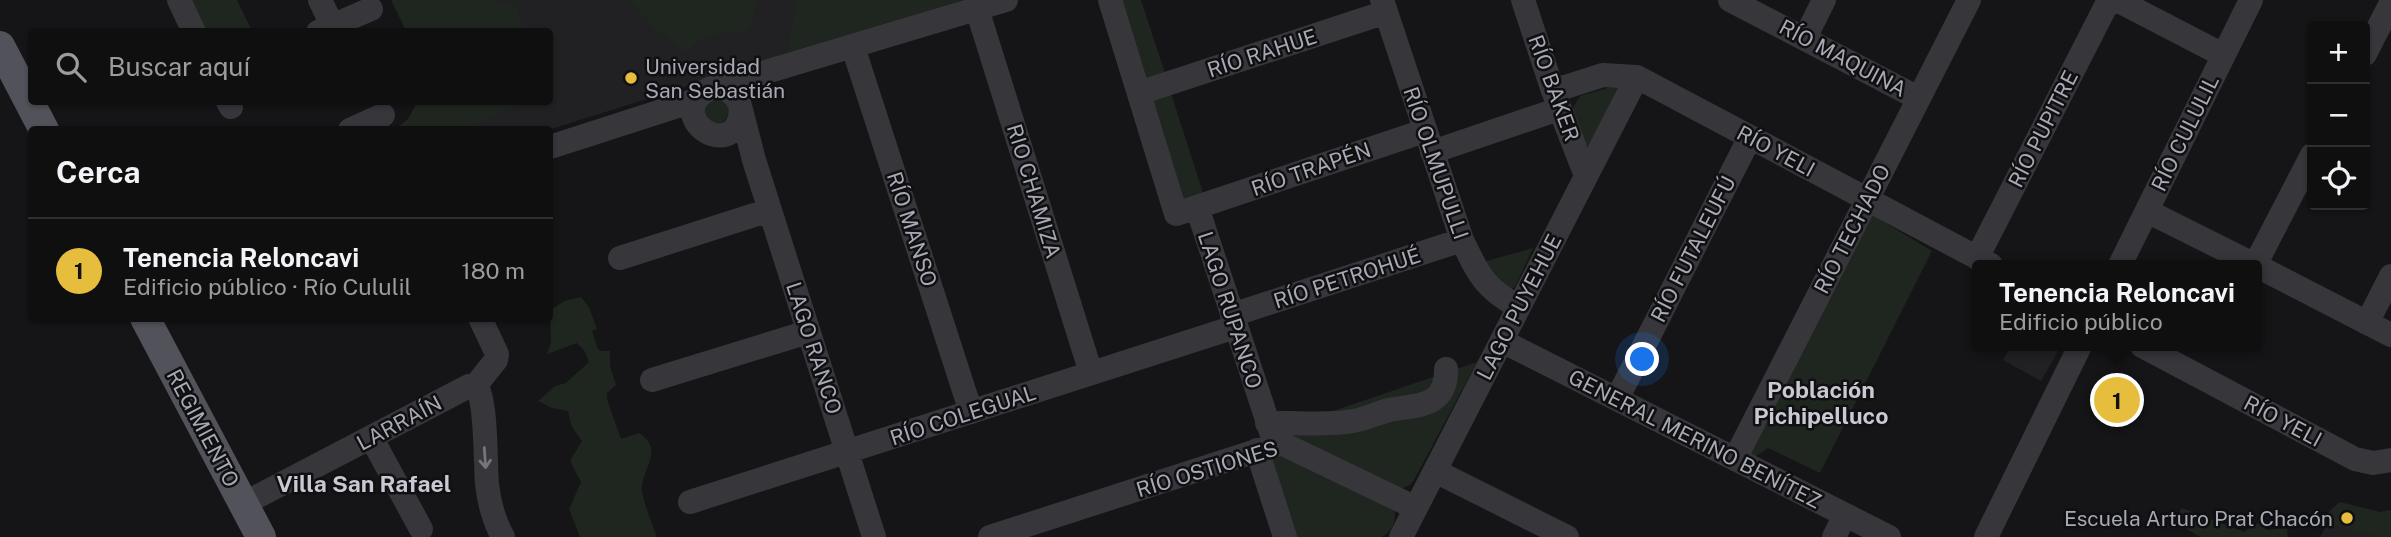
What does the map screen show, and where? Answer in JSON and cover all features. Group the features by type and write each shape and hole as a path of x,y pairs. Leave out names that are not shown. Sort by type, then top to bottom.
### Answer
{"main road":[{"path":"0,46 28,97"},
{"path":"32,105 42,126"},
{"name":"REGIMIENTO","path":"147,322 261,537"}],"street":[{"path":"179,0 189,28"},
{"path":"320,0 325,28 370,9"},
{"path":"553,146 696,100 702,93 1006,0"},
{"name":"LAGO RUPANCO","path":"1110,0 1177,214 1197,207 1274,433"},
{"name":"RÍO BAKER","path":"1523,0 1556,100 1586,176"},
{"name":"RÍO MAQUINA","path":"1730,0 1919,98"},
{"path":"1805,38 1824,0"},
{"name":"RÍO TECHADO","path":"1735,459 1969,0"},
{"name":"RÍO PUPITRE","path":"1984,260 2109,0"},
{"path":"2117,0 2224,55"},
{"name":"RÍO CULULIL","path":"2122,260 2250,0"},
{"path":"2370,45 2391,5 2385,0"},
{"name":"RÍO RAHUE","path":"1139,93 1384,6"},
{"name":"RÍO OLMUPULLI","path":"1384,6 1462,240 1476,270 1487,284 1499,296 1519,307"},
{"name":"RIO CHAMIZA","path":"977,9 1091,373"},
{"name":"RÍO MANSO","path":"853,47 971,411"},
{"name":"RÍO YELI","path":"1556,100 1603,75 1637,77 1982,260"},
{"name":"LAGO PUYEHUE","path":"1400,536 1637,77"},
{"path":"718,88 727,89 734,94 741,111 736,127 720,136"},
{"path":"696,100 694,117 697,125 712,135 739,145 754,160"},
{"name":"RÍO TRAPÉN","path":"1197,207 1428,141 1556,100"},
{"name":"LAGO RANCO","path":"741,111 769,210 874,537"},
{"path":"359,126 383,115"},
{"name":"RÍO FUTALEUFÚ","path":"1617,399 1750,137"},
{"path":"2258,260 2307,165"},
{"path":"620,258 769,210"},
{"path":"2147,211 2243,260"},
{"name":"RÍO PETROHUÉ","path":"1234,321 1462,240"},
{"path":"2262,270 2391,335"},
{"path":"2367,323 2391,276"},
{"name":"RÍO COLEGUAL","path":"690,502 1091,373 1234,321"},
{"path":"482,322 497,354 496,360 477,387 487,487 494,518 503,537"},
{"path":"652,380 808,332"},
{"name":"GENERAL MERINO BENÍTEZ","path":"1502,341 1889,537"},
{"path":"1986,537 2078,351"},
{"name":"RÍO YELI","path":"2152,351 2355,459 2373,463 2391,460"},
{"name":"RÍO OSTIONES","path":"990,537 1257,450 1274,433 1353,422 1387,411 1412,408 1435,398 1442,390 1446,369"},
{"name":"LARRAÍN","path":"243,504 469,386 477,387"},
{"name":"RÍO OSTIONES","path":"1274,433 1416,508"},
{"path":"371,437 421,529"},
{"path":"1257,450 1285,537"},
{"path":"1435,471 1567,537"},
{"path":"1834,537 1845,515"}],"shaded area":[{"path":"186,0 237,0 251,28 200,28"},
{"path":"391,0 490,0 517,7 522,28 405,28"},
{"name":"Universidad San Sebastián","path":"398,0 963,0 553,128 553,126 457,126 446,105 553,105 553,28 411,28"},
{"path":"630,0 757,0 749,30 745,29 744,33 713,35 699,41 687,52 652,26"},
{"path":"797,0 963,0 787,54"},
{"path":"1116,0 1141,0 1167,79 1148,85"},
{"path":"1169,87 1204,196 1185,204 1148,97"},
{"path":"1611,87 1620,89 1591,148 1581,140 1571,111 1580,96"},
{"path":"715,95 733,106 720,128 701,112"},
{"path":"415,105 528,105 512,107 474,126 399,126 408,119"},
{"path":"1871,214 1932,251 1820,473 1768,448 1753,458 1747,455"},
{"path":"1533,248 1516,285 1510,291 1483,262"},
{"path":"581,297 589,307 597,329 592,331 598,349 610,351 610,366 616,385 607,393 607,399 621,439 639,433 647,439 650,446 650,459 642,489 657,537 580,537 569,509 581,482 570,461 582,441 572,427 568,411 552,408 538,401 555,386 566,383 589,362 584,350 577,343 547,354 551,342 553,308 565,301"},
{"path":"2008,351 2058,351 2041,381 2003,360"},
{"path":"1477,362 1414,480 1410,485 1398,490 1285,433 1283,428"},
{"path":"1276,452 1394,509 1395,517 1389,531 1382,537 1289,537 1270,456"},
{"path":"2340,502 2380,512 2391,510 2391,537 2324,523 2324,516"},
{"name":"Escuela Arturo Prat Chacón","path":"2337,506 2391,537 2320,537"},
{"path":"2182,508 2244,532 2258,523 2267,530 2287,528 2288,537 2200,537 2173,521"}],"place":[{"name":"Universidad San Sebastián","path":"631,78"},
{"name":"Tenencia Reloncavi","path":"2117,400"},
{"name":"Escuela Arturo Prat Chacón","path":"2347,518"}],"district":[{"name":"Población Pichipelluco","path":"1821,402"},
{"name":"Villa San Rafael","path":"364,483"}]}
